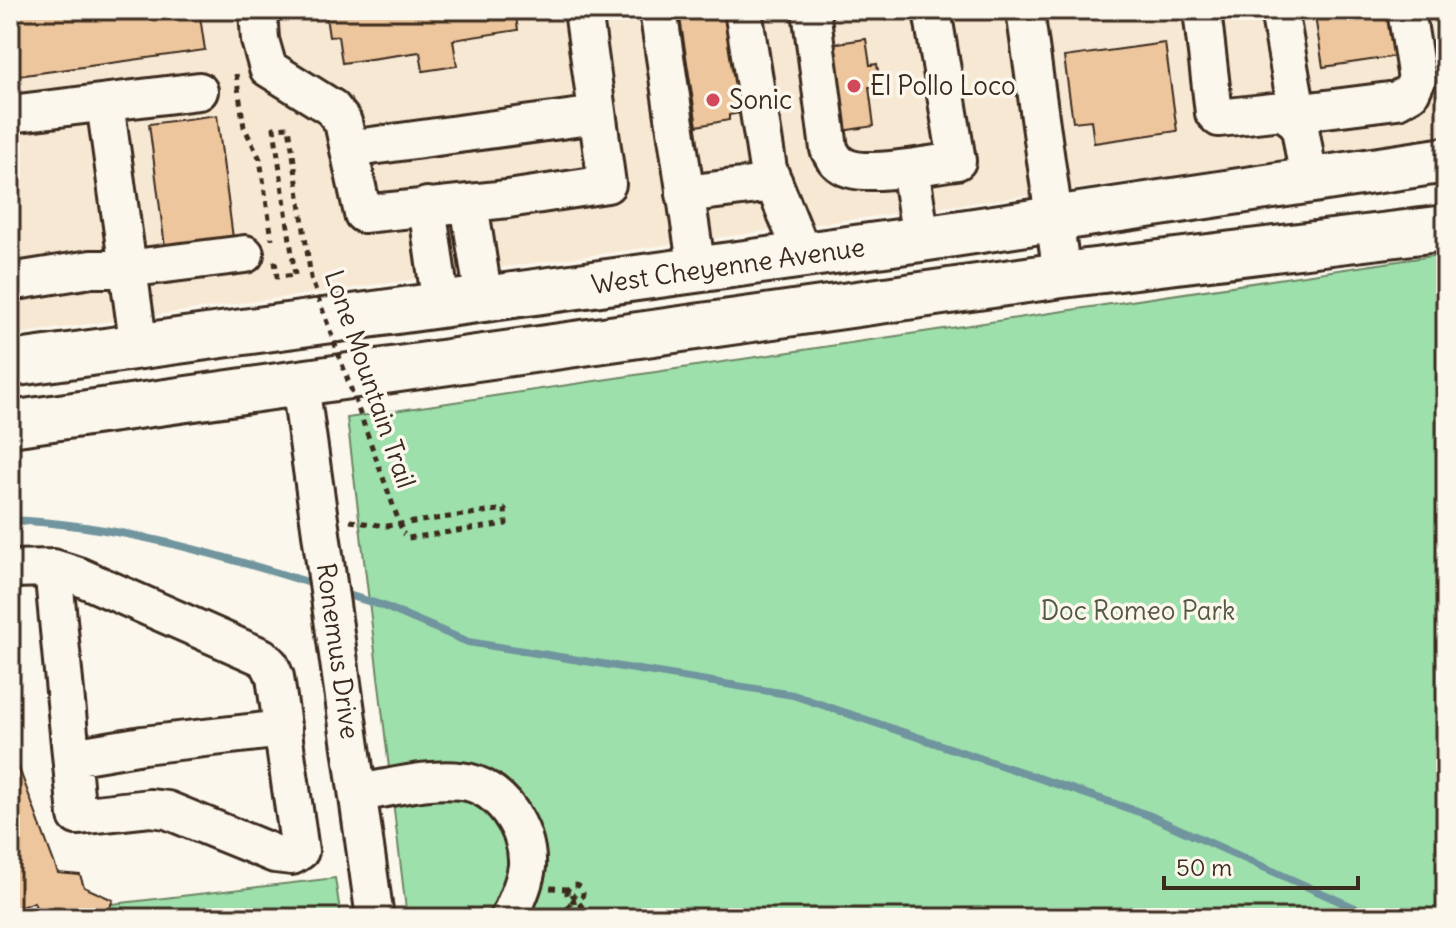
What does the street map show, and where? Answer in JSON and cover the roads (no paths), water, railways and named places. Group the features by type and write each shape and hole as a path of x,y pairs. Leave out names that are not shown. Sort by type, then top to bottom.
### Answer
{"main road":[{"name":"West Cheyenne Avenue","path":"10,364 921,239 1446,160"},
{"path":"10,424 1062,275 1446,228"},
{"path":"300,384 300,370 312,354 383,343 441,306"},
{"path":"10,405 26,394 122,379 135,365 139,348"}],"street":[{"path":"258,10 260,40 268,68 332,108 343,122 363,214 607,184 583,10"},
{"path":"658,10 697,270"},
{"path":"743,10 768,169 803,255"},
{"path":"811,10 829,149 836,162 852,170 910,168 957,161 932,10"},
{"path":"1026,10 1062,275"},
{"path":"1202,10 1214,113 1219,118 1282,111 1299,123"},
{"path":"1279,10 1309,179"},
{"path":"1299,123 1310,111 1397,100 1411,92 1417,79 1406,10"},
{"path":"10,114 199,91"},
{"path":"105,103 139,348"},
{"path":"349,149 597,115"},
{"path":"910,168 921,239"},
{"path":"685,194 774,183"},
{"path":"469,203 484,300"},
{"path":"427,206 441,306"},
{"path":"10,282 91,269 126,269 245,254"},
{"name":"Ronemus Drive","path":"300,384 337,542 333,610 375,918"},
{"path":"10,569 53,568 78,576 262,657 275,677 300,851 292,856 275,854 167,810 150,808 77,816 53,568"},
{"path":"72,757 143,745 283,729"},
{"path":"358,793 448,780 466,781 485,789 503,803 517,821 525,842 527,865 509,918"}],"waterway":[{"path":"10,520 89,527 166,542 317,585"},
{"path":"338,592 381,605 468,642 793,695 1148,815 1377,918"}],"place":[{"name":"El Pollo Loco","path":"854,86"},
{"name":"Sonic","path":"713,100"}],"park label":[{"name":"Doc Romeo Park","path":"1138,611"}]}
